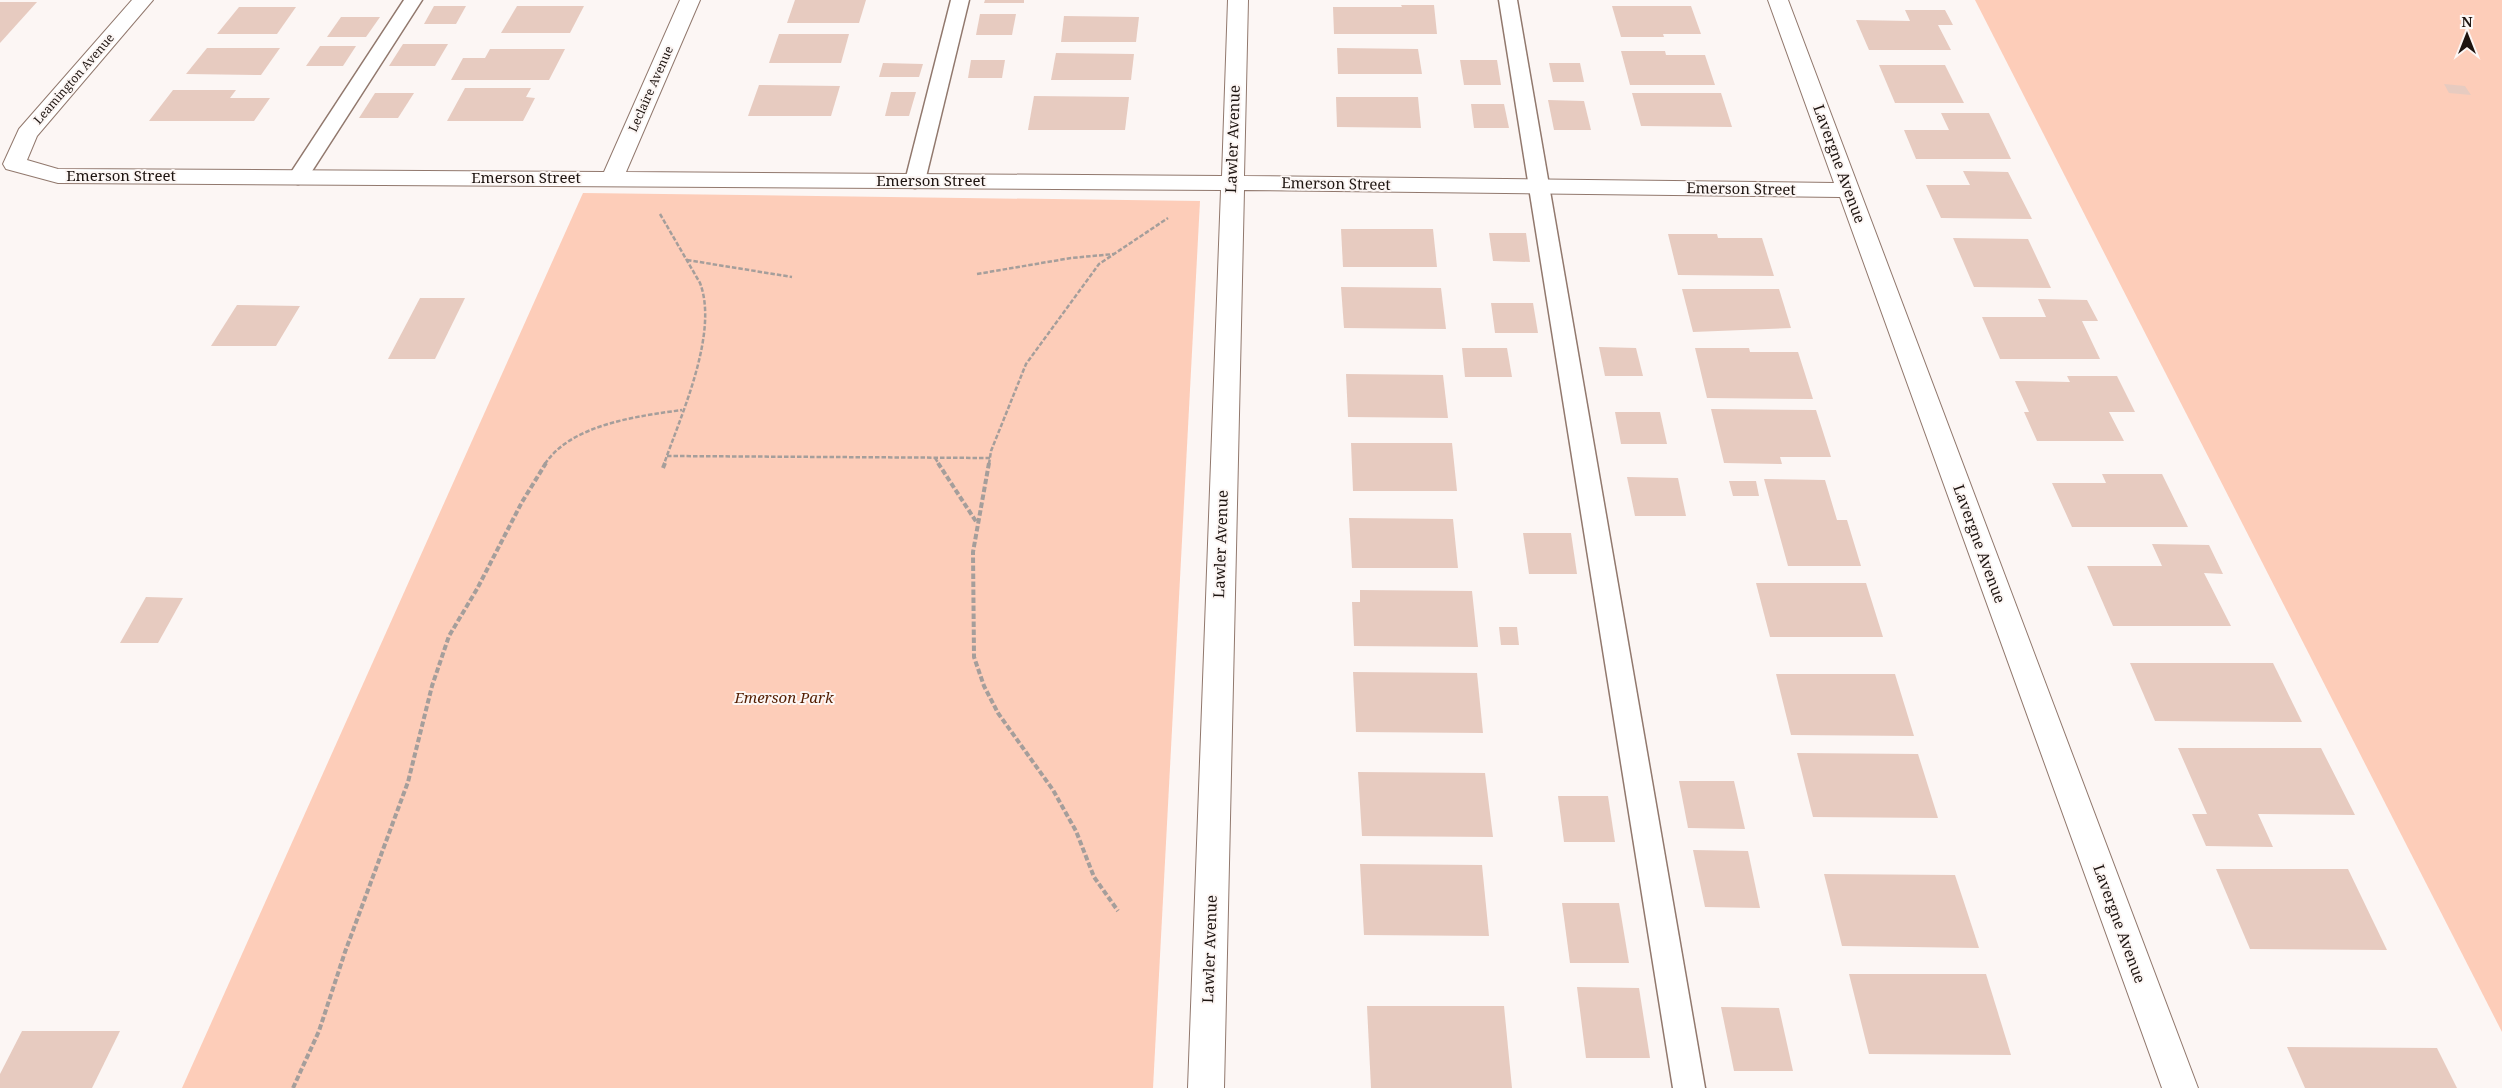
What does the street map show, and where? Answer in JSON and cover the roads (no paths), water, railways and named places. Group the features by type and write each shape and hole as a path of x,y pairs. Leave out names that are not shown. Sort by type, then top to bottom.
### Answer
{"street":[{"name":"Leamington Avenue","path":"14,164 27,134 142,0"},
{"name":"Leclaire Avenue","path":"612,178 690,0"},
{"name":"Lawler Avenue","path":"1206,1088 1231,182 1238,0"},
{"name":"Lavergne Avenue","path":"1778,0 2180,1088"},
{"name":"Emerson Street","path":"14,164 58,176 1231,182 1848,190"}],"lane":[{"path":"298,177 412,0"},
{"path":"916,181 960,0"},
{"path":"1508,0 1689,1088"}],"park label":[{"name":"Emerson Park","path":"784,698"}]}
